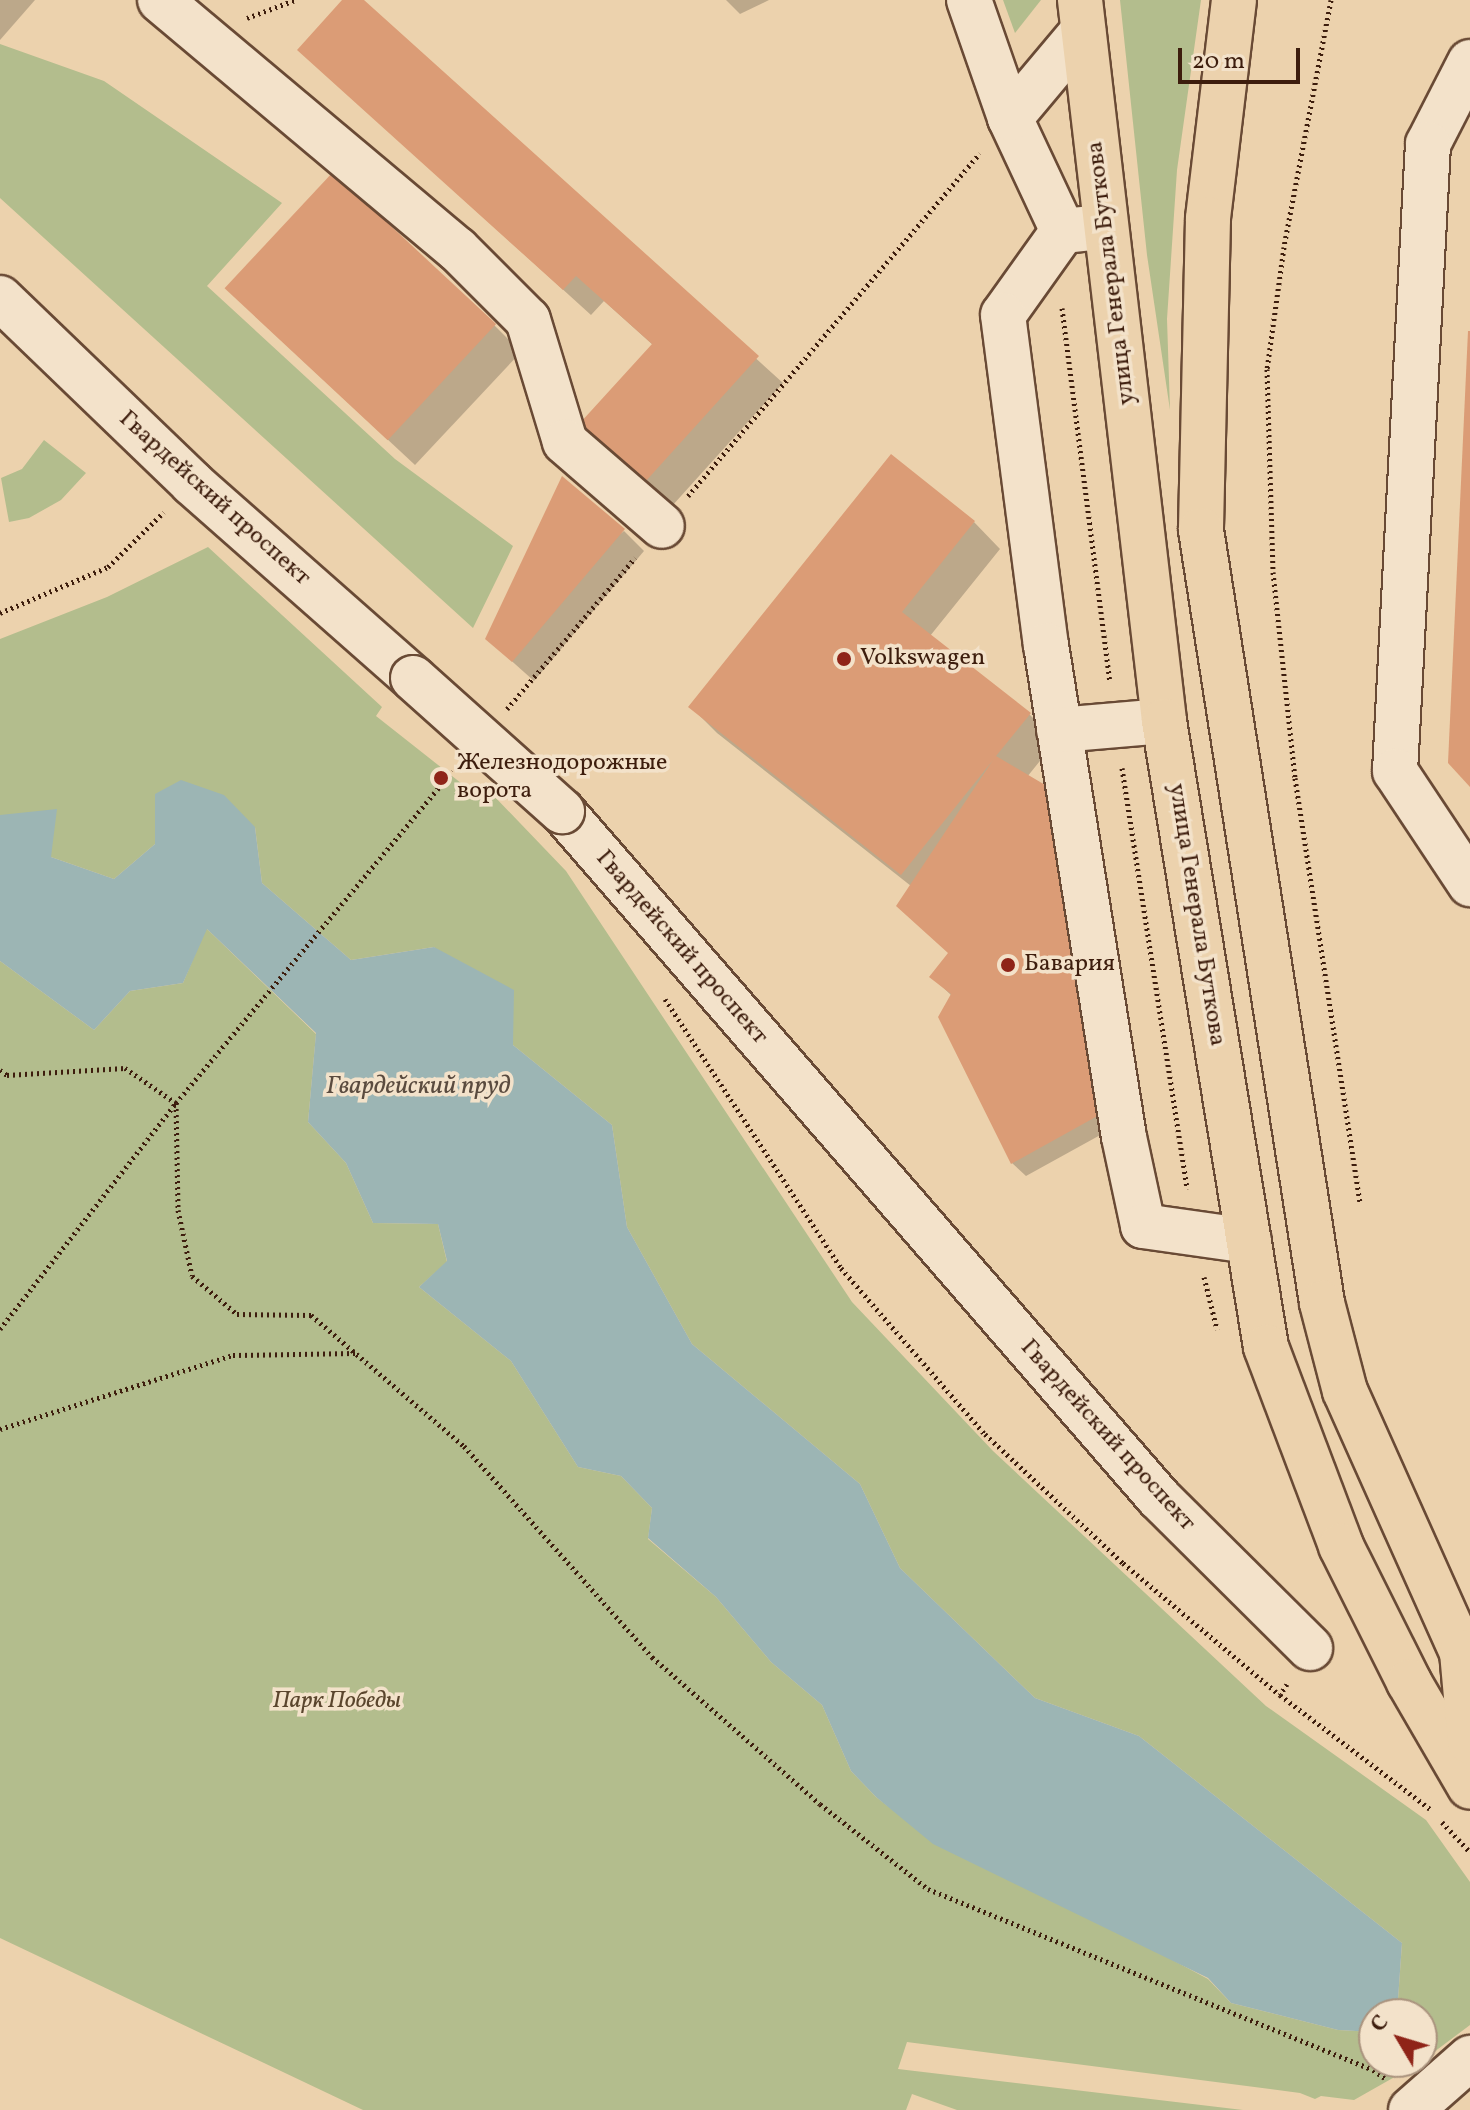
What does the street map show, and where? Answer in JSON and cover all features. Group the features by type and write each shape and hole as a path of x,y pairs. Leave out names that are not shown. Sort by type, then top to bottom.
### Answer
{"main road":[{"path":"1234,0 1208,219 1201,530 1322,1303 1345,1391 1462,1652 1470,1742"},
{"name":"улица Генерала Буткова","path":"1082,16 1164,721 1266,1347 1341,1546 1409,1682 1470,1787"}],"street":[{"path":"160,0 457,249 528,320 565,442 662,526"},
{"path":"969,0 1010,118 1063,231"},
{"path":"1010,118 1082,16"},
{"path":"1470,62 1428,144 1395,771 1470,884"},
{"path":"1106,227 1063,231 1003,315 1059,730 1124,1137 1143,1226 1249,1241"},
{"name":"Гвардейский проспект","path":"0,298 192,483 562,811 1159,1498 1310,1648"},
{"path":"1059,730 1164,721"},
{"path":"1417,2107 1470,2058"}],"path":[{"path":"1331,0 1284,247 1267,369 1273,572 1293,762 1360,1203"},
{"path":"0,613 108,567 192,483"},
{"path":"0,1329 176,1103 331,922"},
{"path":"663,997 841,1268 985,1434 1123,1563 1280,1695"},
{"path":"0,1070 7,1075 125,1068 176,1103"},
{"path":"176,1103 178,1210 192,1276 237,1314 311,1315 464,1446 652,1657 820,1804 928,1889 1373,2070 1417,2107"},
{"path":"0,1429 233,1355 356,1353"}],"green space":[{"path":"1003,0 1041,0 1015,33"},
{"path":"1120,0 1201,0 1177,170 1167,319 1170,410 1147,255"},
{"path":"0,44 104,81 282,203 207,286 395,459 513,546 473,628 0,198"},
{"path":"44,440 86,473 61,500 29,518 9,522 1,478 22,469"},
{"path":"208,547 382,707 376,716 485,802 493,795 566,871 852,1302 993,1451 1266,1706 1426,1820 1470,1882 1470,2025 1438,2049 1438,1998 1398,1998 1402,1943 1139,1736 1035,1698 900,1568 860,1484 692,1344 627,1227 612,1125 513,1045 434,947 351,960 262,883 255,827 155,844 114,879 51,857 0,815 0,639 107,597"},
{"name":"Парк Победы","path":"206,928 316,1034 308,1122 346,1163 373,1223 438,1224 447,1262 419,1287 511,1361 578,1467 621,1476 652,1508 648,1539 716,1597 771,1662 822,1705 851,1771 876,1797 894,1811 1208,1979 1231,2003 1338,2030 1358,2031 1358,2078 1393,2078 1354,2100 1321,2096 1315,2099 1300,2093 907,2042 898,2069 1243,2110 957,2110 912,2094 906,2110 363,2110 0,1938 0,961 94,1030 130,991 183,983"}],"water":[{"name":"Гвардейский пруд","path":"181,780 224,795 255,827 262,883 351,960 434,947 514,990 513,1045 612,1125 627,1227 692,1344 860,1484 900,1568 1035,1698 1139,1736 1402,1943 1398,1998 1358,1998 1358,2031 1338,2030 1231,2003 1208,1978 933,1844 876,1797 851,1771 822,1705 771,1662 716,1597 648,1538 652,1508 621,1476 578,1467 511,1361 419,1287 447,1261 438,1224 373,1223 346,1163 308,1122 316,1033 207,929 183,983 130,991 94,1030 0,961 0,815 57,809 51,857 114,879 155,844 155,794"}],"building":[{"path":"342,0 364,0 759,356 645,482 580,423 652,344 576,276 563,290 297,50"},
{"path":"333,172 496,324 388,440 225,288"},
{"path":"1470,331 1470,787 1448,763"},
{"path":"891,454 975,521 902,612 1031,713 996,756 1057,792 1101,1114 1011,1164 938,1017 951,994 929,977 948,953 896,906 993,760 901,875 688,707"},
{"path":"562,476 625,529 512,662 485,639"}],"place":[{"name":"Volkswagen","path":"844,659"},
{"name":"Железнодорожные ворота","path":"441,778"},
{"name":"Бавария","path":"1008,965"}]}
